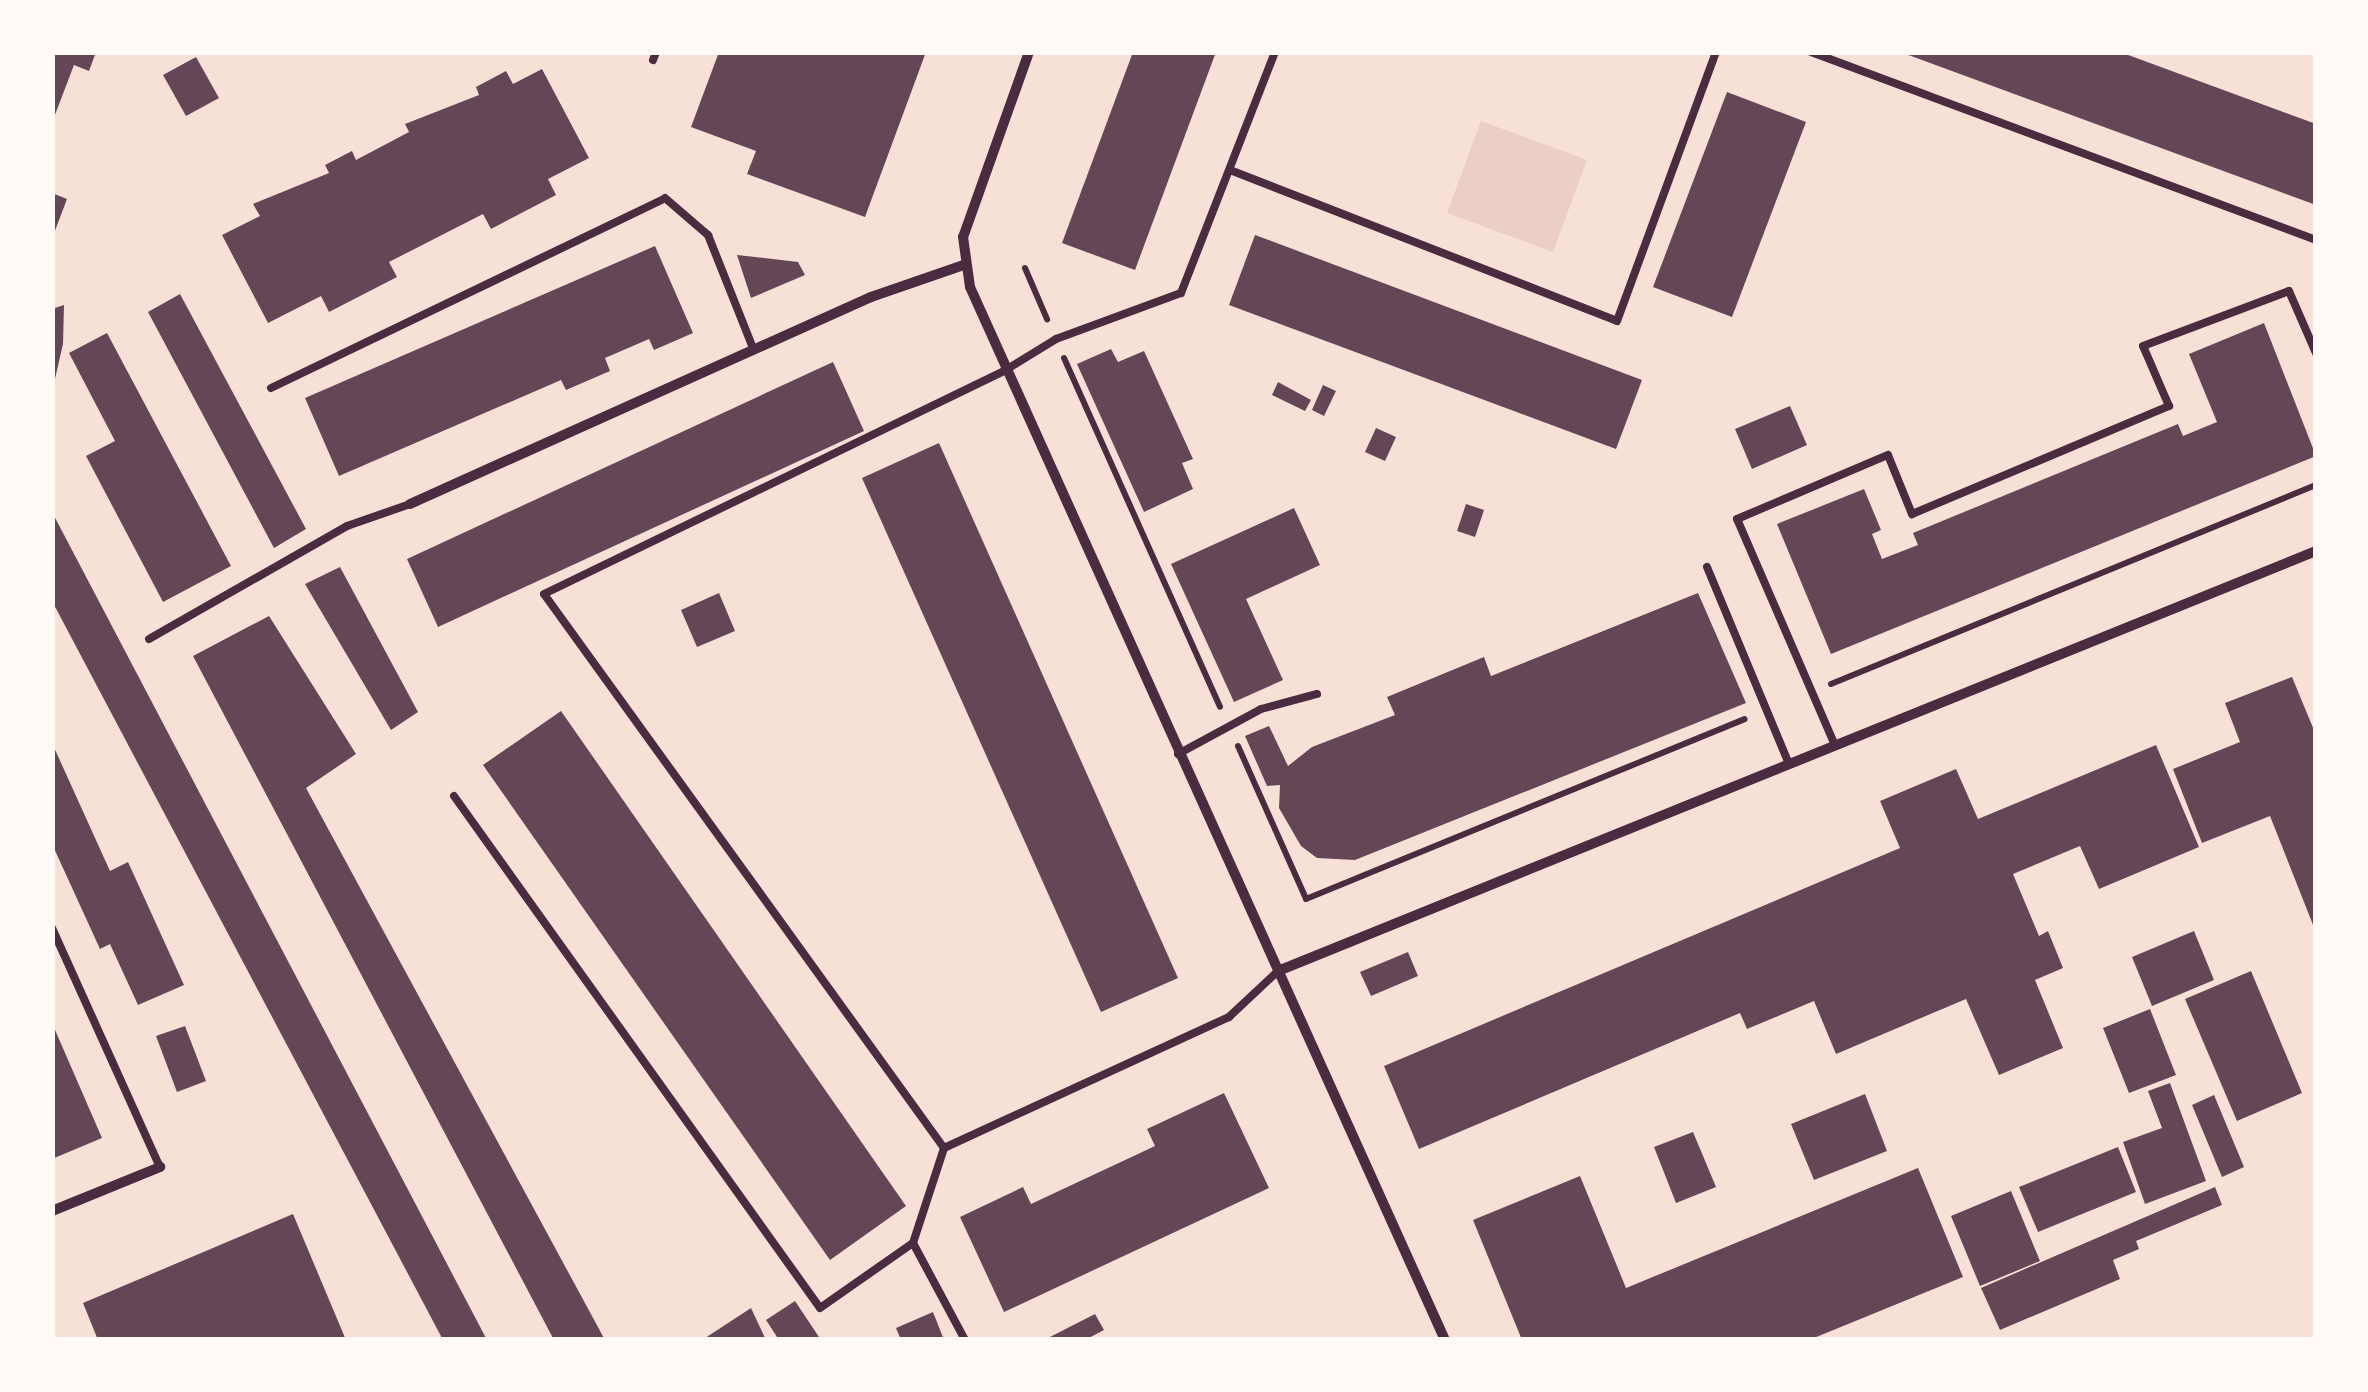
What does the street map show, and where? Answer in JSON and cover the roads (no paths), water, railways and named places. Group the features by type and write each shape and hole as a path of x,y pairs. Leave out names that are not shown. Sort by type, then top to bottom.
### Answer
{"street":[{"path":"1029,52 964,236 964,265 1004,371 1446,1340"},
{"path":"410,504 753,348 936,270 964,265"},
{"path":"1278,971 2316,551"},
{"path":"52,1211 160,1166"}],"lane":[{"path":"944,1148 544,594 1004,371 1056,339 1181,292 1275,52"},
{"path":"1230,170 1618,321 1716,52"},
{"path":"1811,52 2316,240"},
{"path":"271,388 665,198 708,235 753,348"},
{"path":"1834,743 1737,519 1888,455 1912,514 2169,406 2143,346 2290,291 2316,354"},
{"path":"150,639 346,526 410,504"},
{"path":"1707,567 1788,762"},
{"path":"1178,754 1261,709 1317,694"},
{"path":"454,796 820,1308 912,1243 944,1148 1229,1017 1278,971"},
{"path":"52,928 160,1166"},
{"path":"912,1243 965,1340"}]}
